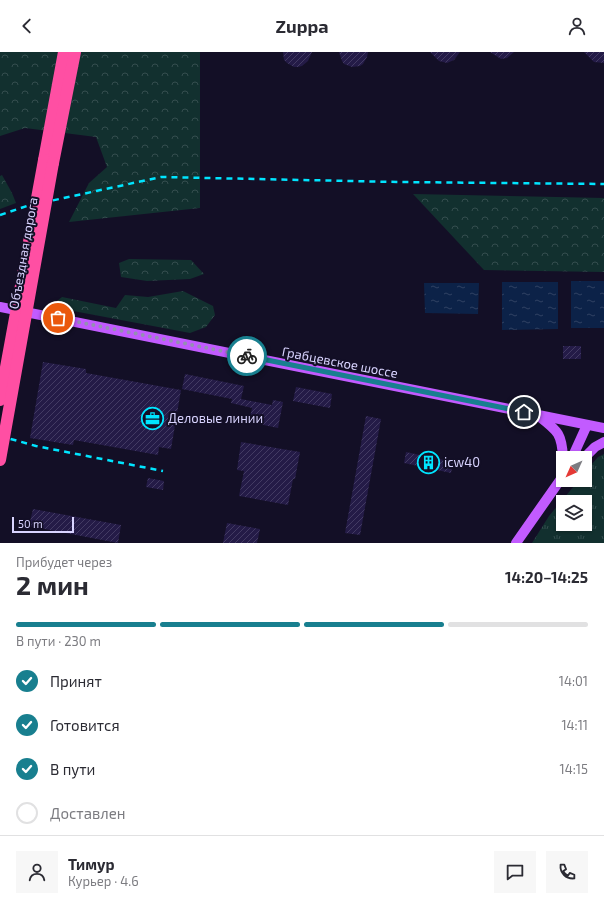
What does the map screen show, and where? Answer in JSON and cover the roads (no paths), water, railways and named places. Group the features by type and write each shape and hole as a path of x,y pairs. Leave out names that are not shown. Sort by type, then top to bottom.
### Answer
{"highway":[{"name":"Объездная дорога","path":"0,460 49,162 64,52"},
{"name":"Объездная дорога","path":"0,400 49,162 75,52"}],"main road":[{"name":"Грабцевское шоссе","path":"0,307 604,428"},
{"path":"539,415 559,434 563,445 563,451"},
{"path":"575,451 587,425"},
{"path":"591,451 604,442"},
{"path":"516,543 556,487"}],"water":[{"path":"571,281 604,281 604,328 571,328"},
{"path":"502,282 558,282 558,329 502,330"},
{"path":"424,283 479,283 478,314 425,313"}],"railway":[{"path":"0,215 27,206 161,177 398,182 604,184"},
{"path":"0,436 36,446 163,471"}],"place":[{"name":"Деловые линии","path":"153,418"},
{"name":"icw40","path":"428,462"}]}
